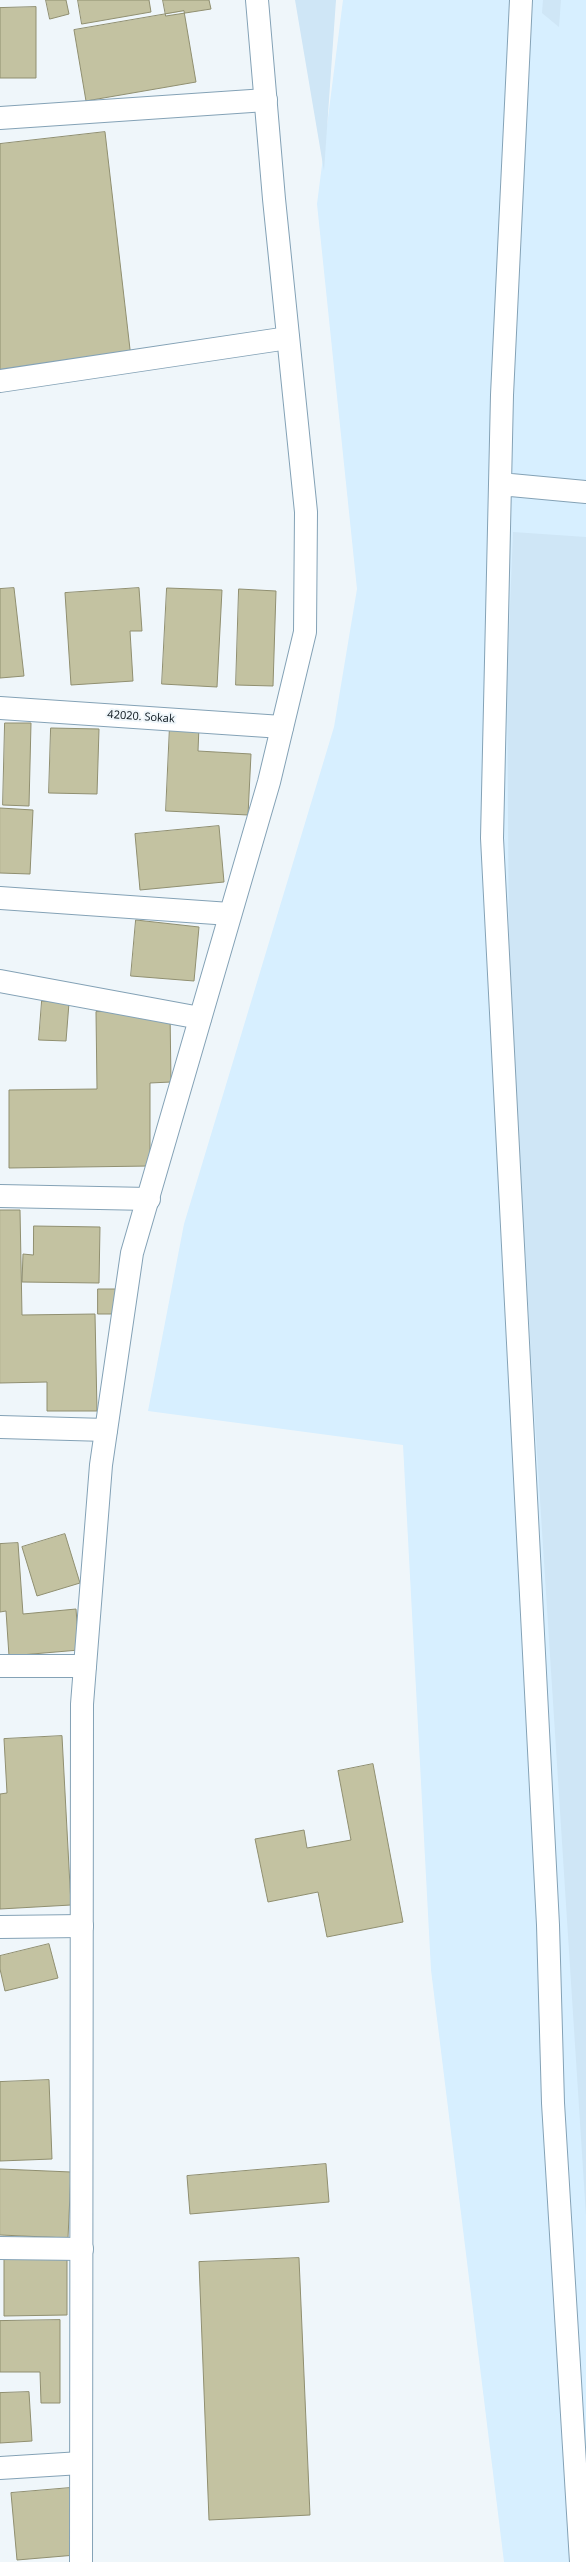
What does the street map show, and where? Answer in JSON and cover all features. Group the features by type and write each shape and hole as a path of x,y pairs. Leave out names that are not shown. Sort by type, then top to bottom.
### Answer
{"main road":[{"path":"81,2562 82,1704 101,1465 132,1253 269,782 305,632 306,512 288,338 257,0"},
{"path":"521,0 502,387 492,838 548,1925 553,2103 581,2562"},
{"path":"0,118 266,100"},
{"path":"0,381 288,338"},
{"path":"500,484 586,492"},
{"name":"42020. Sokak","path":"0,708 282,727"},
{"path":"0,898 230,914"},
{"path":"0,981 200,1018"},
{"path":"0,1196 149,1198"},
{"path":"0,1427 106,1430"},
{"path":"0,1666 85,1666"},
{"path":"0,1928 82,1926"},
{"path":"0,2248 82,2249"},
{"path":"0,2468 82,2463"}],"shaded area":[{"path":"295,0 336,0 324,171"},
{"path":"343,0 586,0 586,2562 504,2562 431,1970 403,1445 148,1411 184,1224 334,727 357,589 317,204"},
{"path":"543,0 561,0 559,27 542,13"},
{"path":"513,532 586,537 586,2216 532,1375 509,956 507,681"}],"building":[{"path":"46,0 66,0 69,14 50,19"},
{"path":"78,0 149,0 151,12 82,24"},
{"path":"163,0 209,0 211,9 166,16"},
{"path":"36,7 36,78 0,78 0,8"},
{"path":"184,11 196,82 86,101 74,30"},
{"path":"105,132 131,358 0,373 0,144"},
{"path":"14,588 24,676 0,678 0,589"},
{"path":"139,588 142,631 130,631 133,681 71,685 65,593"},
{"path":"167,588 222,590 217,687 162,684"},
{"path":"239,589 276,591 273,686 236,685"},
{"path":"5,723 31,723 29,806 3,805"},
{"path":"170,725 199,726 198,751 251,754 248,815 166,811"},
{"path":"51,728 99,729 97,794 49,793"},
{"path":"0,808 33,810 30,874 0,873"},
{"path":"219,826 224,882 140,890 135,834"},
{"path":"136,920 199,927 194,981 131,976"},
{"path":"42,1001 69,1003 66,1041 39,1040"},
{"path":"170,1011 171,1082 150,1083 150,1166 9,1168 9,1090 97,1089 96,1012"},
{"path":"0,1210 20,1210 22,1315 95,1314 97,1411 47,1411 47,1382 0,1383"},
{"path":"34,1226 100,1227 99,1283 22,1282 23,1254 33,1255"},
{"path":"98,1289 118,1289 119,1314 98,1314"},
{"path":"65,1534 80,1583 37,1596 22,1547"},
{"path":"18,1543 23,1614 76,1609 79,1650 9,1656 6,1611 0,1612 0,1544"},
{"path":"62,1736 71,1905 0,1909 0,1794 7,1793 4,1739"},
{"path":"373,1764 403,1922 327,1937 318,1892 268,1902 255,1839 304,1830 307,1848 351,1840 338,1771"},
{"path":"49,1944 58,1978 5,1991 0,1969 0,1956"},
{"path":"49,2080 52,2159 0,2161 0,2082"},
{"path":"326,2164 329,2202 190,2214 187,2176"},
{"path":"0,2169 71,2172 68,2238 0,2235"},
{"path":"67,2258 67,2315 4,2316 4,2259"},
{"path":"299,2258 310,2515 209,2520 199,2262"},
{"path":"60,2320 60,2403 41,2403 40,2372 0,2372 0,2321"},
{"path":"29,2392 32,2441 0,2443 0,2393"},
{"path":"70,2488 76,2555 17,2560 11,2493"}]}
